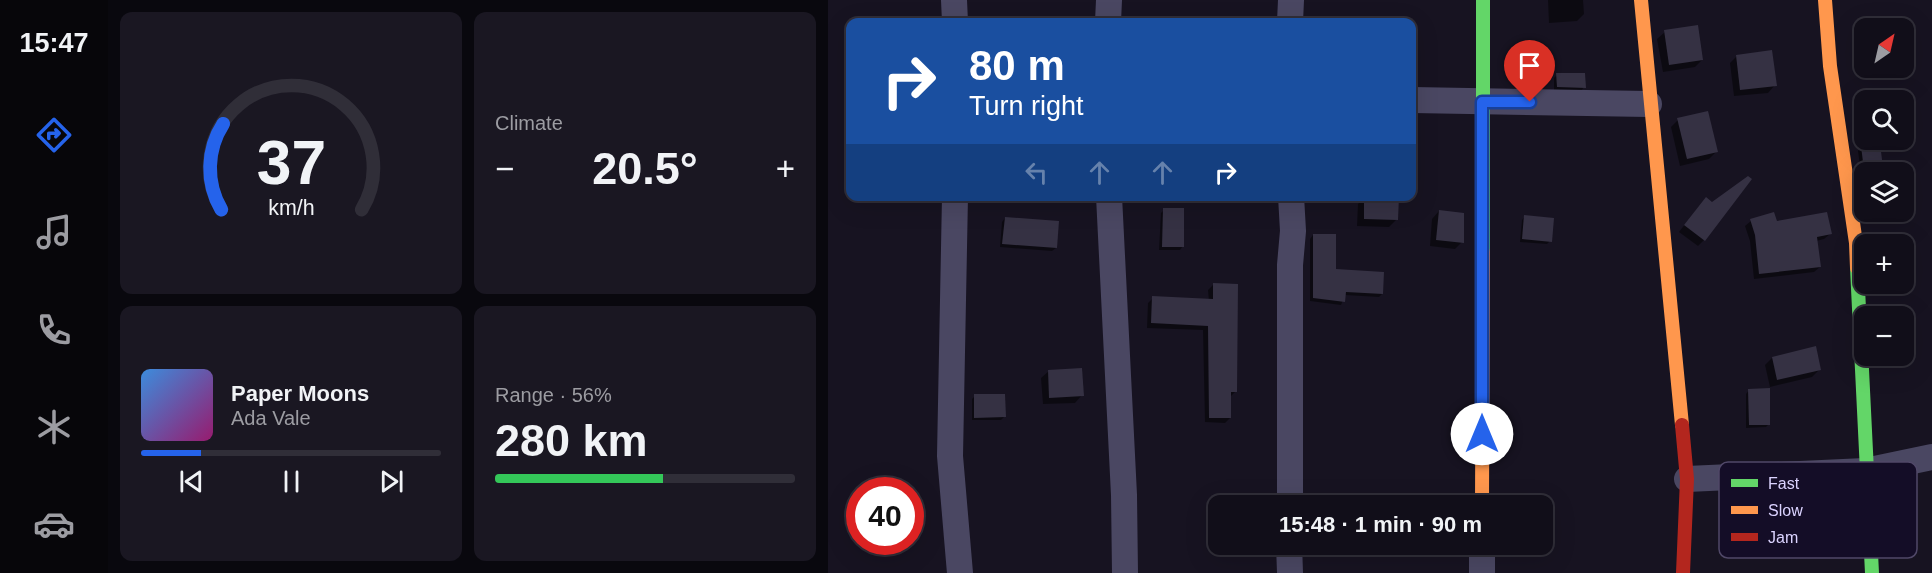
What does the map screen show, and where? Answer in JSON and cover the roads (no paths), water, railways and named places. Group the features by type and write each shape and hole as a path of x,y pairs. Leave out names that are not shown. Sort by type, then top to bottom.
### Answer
{"street":[{"path":"954,0 956,18"},
{"path":"1108,18 1109,0"},
{"path":"1290,18 1291,0"},
{"path":"1482,495 1483,0"},
{"path":"1641,0 1649,104 1687,479 1683,573"},
{"path":"1825,0 1830,66 1856,243 1865,462"},
{"path":"1416,100 1649,104"},
{"path":"955,201 950,456 960,573"},
{"path":"1109,201 1124,495 1125,573"},
{"path":"1290,201 1293,231 1290,265 1290,495"},
{"path":"1908,462 1932,457"},
{"path":"1687,479 1719,478"},
{"path":"1289,555 1290,573"},
{"path":"1482,555 1482,573"},
{"path":"1871,558 1872,573"}]}
